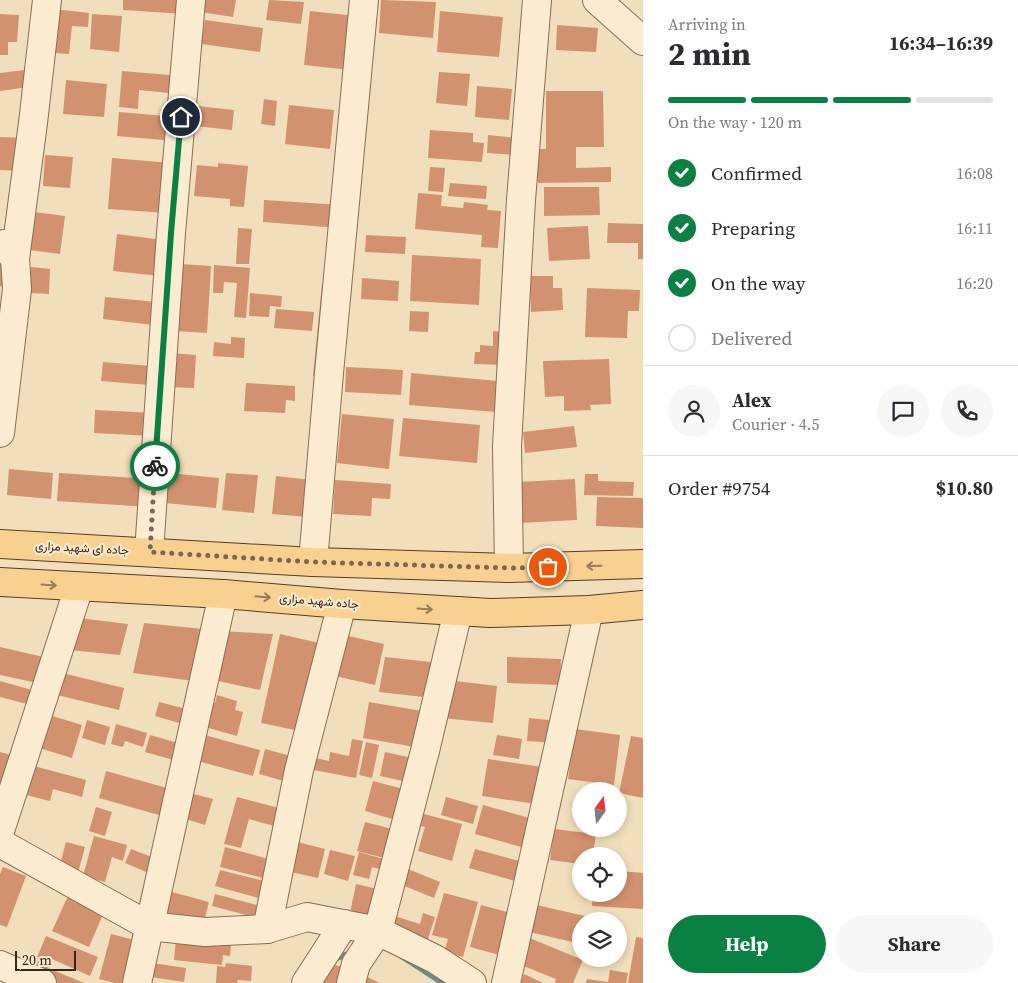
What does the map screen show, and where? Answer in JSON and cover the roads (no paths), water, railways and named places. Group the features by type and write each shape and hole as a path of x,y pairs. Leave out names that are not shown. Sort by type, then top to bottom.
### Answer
{"main road":[{"name":"جاده ای شهید مزاری","path":"0,544 313,562 509,568 643,564"},
{"name":"جاده شهید مزاری","path":"0,582 223,594 342,604 490,613 589,610 640,605"}],"street":[{"path":"0,433 17,289 7,249 33,124 47,0"},
{"path":"150,552 170,243 191,0"},
{"path":"313,562 364,0"},
{"path":"509,568 507,446 521,200 537,0"},
{"path":"597,0 643,41"},
{"path":"0,831 79,587"},
{"path":"137,983 223,594"},
{"path":"267,929 300,770 342,604"},
{"path":"506,983 589,610"},
{"path":"351,983 356,964 378,931 425,751 458,611"},
{"path":"0,843 149,926 205,932 267,929 307,917 378,931 434,971 472,983"},
{"path":"306,983 344,924"},
{"path":"0,965 42,983"}],"waterway":[{"path":"332,960 353,952"},
{"path":"403,957 443,983"}]}
